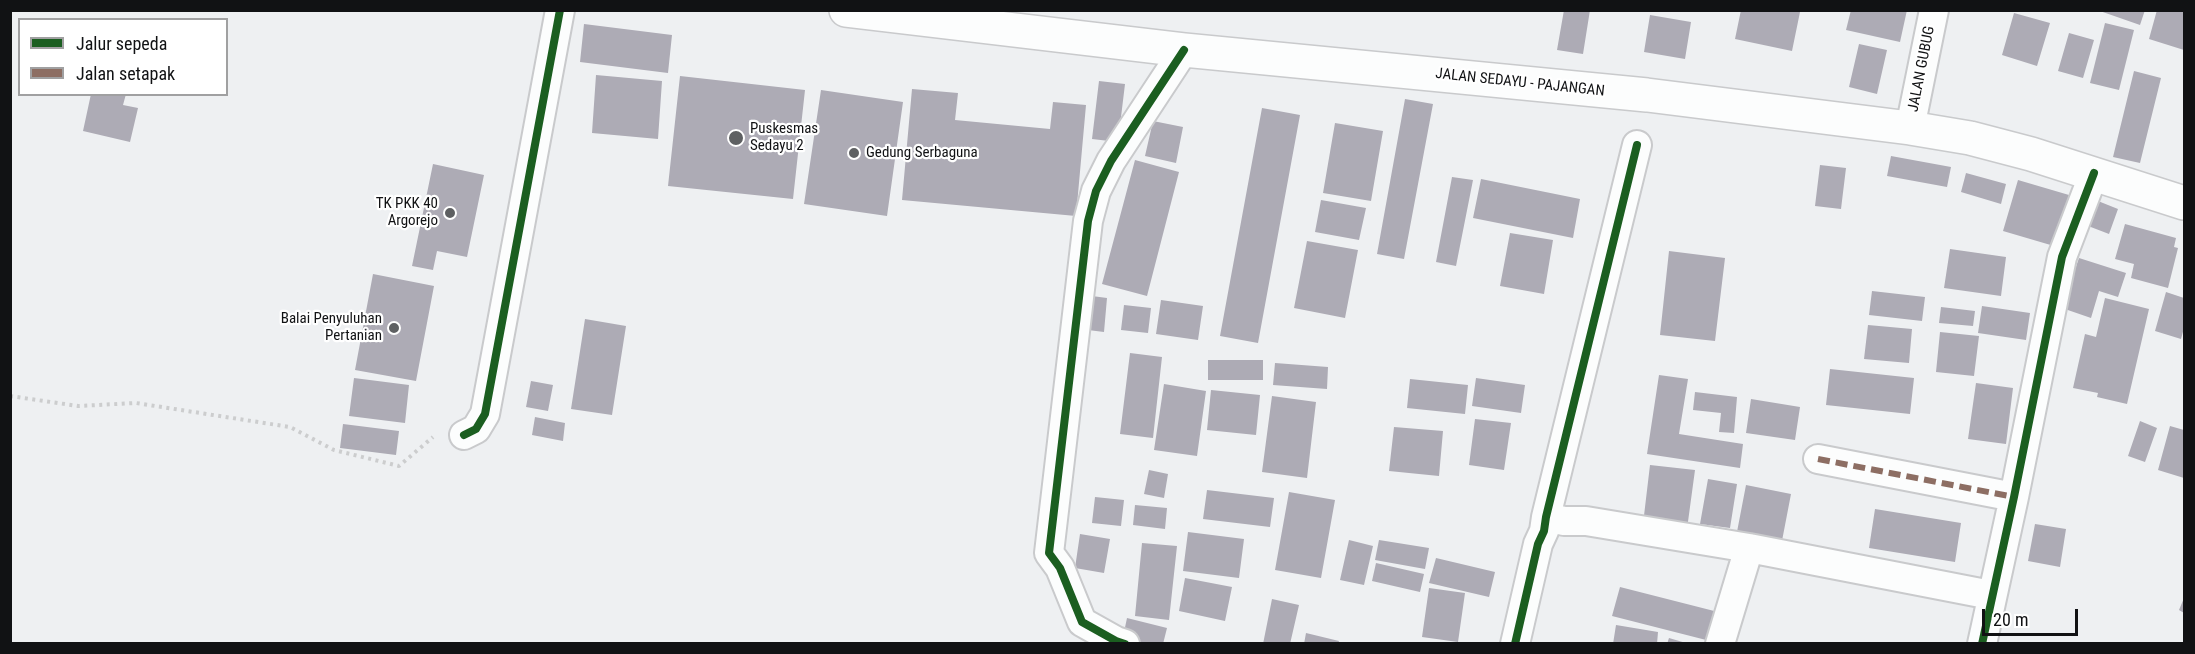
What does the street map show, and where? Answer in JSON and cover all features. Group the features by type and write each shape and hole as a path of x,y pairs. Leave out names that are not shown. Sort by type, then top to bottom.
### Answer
{"main road":[{"name":"JALAN SEDAYU - PAJANGAN","path":"846,10 1184,50 1658,97 1910,128 1970,138 2094,173 2184,203"}],"street":[{"path":"464,435 476,429 485,414 560,10"},
{"name":"JALAN GUBUG","path":"1910,128 1934,10"},
{"path":"1125,644 1082,622 1060,568 1049,553 1088,221 1096,191 1111,161 1184,50"},
{"path":"1515,644 1637,145"},
{"path":"1982,644 2062,257 2094,173"},
{"path":"1818,459 2014,497"},
{"path":"1546,517 1564,521 1586,521 1749,548 1991,595"},
{"path":"1720,644 1749,548"}],"path":[{"path":"10,396 78,406 136,403 290,427 334,450 399,466 438,433 464,435"}],"building":[{"path":"1564,10 1590,10 1583,54 1557,50"},
{"path":"1741,10 1800,12 1792,51 1735,39"},
{"path":"1851,10 1907,10 1900,42 1846,30"},
{"path":"2097,10 2145,10 2140,25"},
{"path":"2157,10 2184,10 2184,50 2149,39"},
{"path":"2014,13 2050,23 2037,66 2002,55"},
{"path":"1650,15 1691,22 1685,59 1644,52"},
{"path":"2105,23 2134,30 2119,90 2090,83"},
{"path":"584,24 672,35 668,73 580,62"},
{"path":"2069,33 2094,40 2083,78 2058,71"},
{"path":"1859,44 1887,50 1877,94 1849,87"},
{"path":"2134,71 2161,78 2140,163 2113,157"},
{"path":"596,75 662,81 658,139 592,133"},
{"name":"Puskesmas Sedayu 2","path":"680,76 805,90 793,199 668,186"},
{"path":"1099,81 1125,84 1118,142 1092,139"},
{"path":"912,89 958,93 955,120 1050,129 1053,102 1086,105 1076,216 902,200"},
{"name":"Gedung Serbaguna","path":"821,90 903,102 887,216 804,204"},
{"path":"91,96 125,96 123,105 138,108 130,142 83,131"},
{"path":"1405,99 1433,104 1404,259 1377,254"},
{"path":"1262,108 1300,115 1258,343 1220,336"},
{"path":"1153,121 1183,127 1176,163 1145,156"},
{"path":"1335,123 1383,131 1371,201 1323,193"},
{"path":"1891,156 1951,167 1947,187 1887,176"},
{"path":"1135,160 1179,172 1147,296 1102,284"},
{"name":"TK PKK 40 Argorejo","path":"433,164 484,175 467,257 437,251 433,270 412,266"},
{"path":"1820,165 1846,168 1841,209 1815,206"},
{"path":"1966,173 2006,184 2001,204 1961,192"},
{"path":"1452,177 1473,180 1456,266 1436,262"},
{"path":"1481,179 1580,199 1573,238 1473,218"},
{"path":"2018,180 2069,195 2054,246 2003,231"},
{"path":"2093,199 2118,209 2109,234 2083,224"},
{"path":"1321,200 1366,208 1359,240 1315,232"},
{"path":"2125,224 2176,238 2174,247 2178,248 2168,288 2131,278 2134,264 2115,259"},
{"path":"1510,233 1553,240 1544,294 1500,286"},
{"path":"1307,241 1358,250 1345,318 1294,308"},
{"path":"1950,249 2006,257 2001,296 1944,288"},
{"path":"1669,251 1725,258 1715,341 1660,335"},
{"path":"2079,258 2126,273 2118,297 2099,291 2091,318 2062,308"},
{"name":"Balai Penyuluhan Pertanian","path":"373,274 434,286 416,381 355,370"},
{"path":"1872,291 1925,297 1922,321 1869,315"},
{"path":"2166,292 2184,298 2184,328 2181,339 2155,331"},
{"path":"1092,296 1107,298 1104,332 1088,330"},
{"path":"2105,298 2149,309 2127,404 2097,397 2098,393 2073,388 2085,334 2096,337"},
{"path":"1161,300 1203,306 1198,340 1156,334"},
{"path":"1124,305 1151,308 1148,333 1121,330"},
{"path":"1982,306 2030,313 2026,340 1978,333"},
{"path":"1941,307 1975,311 1973,326 1939,323"},
{"path":"585,319 626,326 612,415 571,409"},
{"path":"1868,325 1912,329 1909,363 1864,359"},
{"path":"1940,332 1979,336 1974,376 1936,372"},
{"path":"1130,353 1162,357 1153,438 1120,434"},
{"path":"1208,360 1263,360 1263,380 1208,380"},
{"path":"1275,363 1328,367 1327,389 1273,385"},
{"path":"1830,369 1914,378 1910,414 1826,405"},
{"path":"1659,375 1688,379 1679,434 1743,444 1740,468 1647,454"},
{"path":"354,378 409,385 405,423 349,416"},
{"path":"1476,378 1525,385 1521,413 1472,406"},
{"path":"1410,379 1468,385 1465,414 1407,408"},
{"path":"531,381 553,385 548,411 526,407"},
{"path":"1976,383 2013,388 2006,444 1968,439"},
{"path":"1164,384 1206,391 1197,456 1154,450"},
{"path":"1211,390 1260,395 1256,435 1207,430"},
{"path":"1695,392 1737,397 1734,433 1719,432 1721,413 1693,410"},
{"path":"1272,396 1316,402 1307,478 1262,472"},
{"path":"1751,399 1800,407 1795,440 1746,433"},
{"path":"535,417 565,423 563,441 532,435"},
{"path":"1475,419 1511,423 1504,470 1469,465"},
{"path":"2140,421 2157,428 2145,462 2128,456"},
{"path":"343,424 399,431 396,455 340,448"},
{"path":"2170,426 2184,430 2184,478 2158,470"},
{"path":"1394,427 1443,431 1439,476 1389,471"},
{"path":"1650,465 1695,470 1687,529 1643,524"},
{"path":"1149,470 1168,474 1164,498 1144,494"},
{"path":"1708,479 1737,484 1730,528 1700,524"},
{"path":"1746,485 1791,494 1781,546 1736,537"},
{"path":"1207,490 1274,498 1270,527 1203,519"},
{"path":"1289,492 1335,500 1321,578 1275,570"},
{"path":"1095,497 1124,500 1121,526 1092,523"},
{"path":"1135,505 1167,508 1165,529 1133,525"},
{"path":"1875,509 1961,523 1955,562 1869,548"},
{"path":"2035,524 2066,529 2060,567 2028,561"},
{"path":"1188,532 1244,539 1239,578 1183,571"},
{"path":"1080,534 1110,539 1104,573 1075,568"},
{"path":"1349,540 1373,546 1364,585 1340,580"},
{"path":"1379,540 1429,548 1425,569 1375,560"},
{"path":"1142,543 1177,546 1169,620 1135,616"},
{"path":"1436,558 1495,572 1489,597 1429,583"},
{"path":"1376,563 1424,574 1420,592 1372,581"},
{"path":"1185,578 1232,587 1225,621 1179,611"},
{"path":"1620,587 1722,613 1714,642 1612,616"},
{"path":"1429,588 1465,593 1458,642 1422,637"},
{"path":"2184,598 2184,613 2179,610"},
{"path":"1272,599 1299,605 1290,644 1263,644"},
{"path":"1127,618 1167,628 1163,644 1148,644 1123,637"},
{"path":"1616,625 1658,632 1657,644 1613,644"},
{"path":"1306,633 1339,641 1338,644 1304,644"},
{"path":"1669,638 1686,643 1686,644 1667,644"}],"marked path":[{"path":"1818,459 2014,497"}],"cycle path":[{"path":"464,435 476,429 485,414 560,10"},
{"path":"1125,644 1082,622 1060,568 1049,553 1088,221 1096,191 1111,161 1184,50"},
{"path":"1515,644 1637,145"},
{"path":"1982,644 2062,257 2094,173"}],"place":[{"name":"Puskesmas Sedayu 2","path":"736,138"},
{"name":"Gedung Serbaguna","path":"854,153"},
{"name":"TK PKK 40 Argorejo","path":"450,213"},
{"name":"Balai Penyuluhan Pertanian","path":"394,328"}]}
